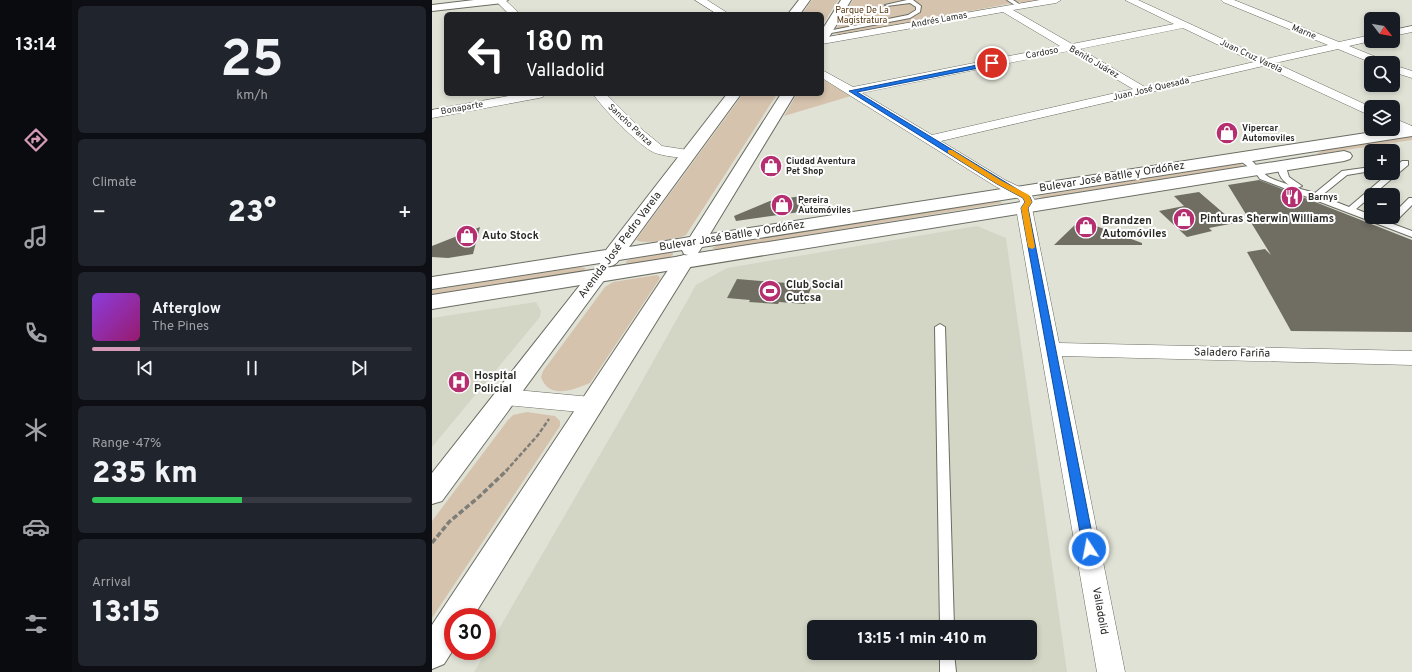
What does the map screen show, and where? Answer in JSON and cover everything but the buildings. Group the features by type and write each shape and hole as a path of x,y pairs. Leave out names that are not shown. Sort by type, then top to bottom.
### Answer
{"main road":[{"path":"432,8 501,0"},
{"path":"796,12 805,0"},
{"path":"824,35 846,0"},
{"name":"Avenida José Pedro Varela","path":"432,493 732,96"},
{"path":"462,608 690,252 787,96"},
{"path":"1393,144 1412,136"},
{"name":"Bulevar José Batlle y Ordóñez","path":"1022,200 1241,157 1412,136"},
{"name":"Bulevar José Batlle y Ordóñez","path":"432,302 598,275 690,252 1022,200 1258,170 1364,153"},
{"name":"Bulevar José Batlle y Ordóñez","path":"432,283 613,255 690,252"},
{"path":"432,654 444,635"}],"street":[{"path":"501,0 513,12"},
{"path":"700,0 721,12"},
{"name":"Andrés Lamas","path":"824,37 1006,4 1020,6 1056,0"},
{"name":"Juan Cruz Varela","path":"1130,0 1364,109"},
{"name":"Marne","path":"1226,0 1365,56"},
{"name":"Benito Juárez","path":"1006,4 1069,48 1144,91"},
{"name":"Cardoso","path":"852,91 1186,25"},
{"path":"1400,32 1412,29"},
{"name":"Juan José Quesada","path":"932,139 1364,39"},
{"path":"1400,71 1412,76"},
{"path":"824,74 1000,182 1022,200"},
{"name":"Bonaparte","path":"432,114 528,96"},
{"name":"Sancho Panza","path":"600,96 634,130 657,149 689,154"},
{"path":"1400,127 1412,136"},
{"name":"Valladolid","path":"1022,200 1052,349 1111,672"},
{"name":"Saladero Fariña","path":"1052,349 1412,358"},
{"path":"506,397 592,406"}],"lane":[{"path":"824,37 910,16 918,11 919,7 910,1 887,5"},
{"path":"1241,157 1258,170 1263,177 1272,182 1364,215"},
{"path":"1350,210 1409,163"},
{"path":"1282,166 1282,171 1285,178 1291,183 1311,192 1314,196"},
{"path":"1314,196 1345,173 1364,169"},
{"path":"1400,212 1412,200"},
{"path":"1388,224 1412,234"},
{"path":"940,327 947,620"},
{"path":"947,660 948,672"}],"path":[{"path":"432,543 449,522 480,496 515,461 538,435 560,403"}],"shaded area":[{"path":"977,226 1006,238 1067,672 474,672 481,660 496,660 496,634 627,408 696,285 727,268"},
{"name":"Hospital Policial","path":"536,302 541,311 540,317 432,447 432,318"}],"green space":[{"path":"812,0 838,0 824,23 824,12 803,12"},
{"name":"Parque De La Magistratura","path":"853,0 1042,0 1024,3 1018,2 844,35 834,33"},
{"path":"824,80 851,96 784,116 796,96 824,96"},
{"path":"742,96 776,96 686,235 669,240 653,242 636,240"},
{"path":"1412,136 1412,140 1385,144 1364,144 1364,147 1272,161 1316,154 1324,150"},
{"path":"1239,163 1244,166 1042,198 1037,196"},
{"path":"999,201 1003,203 717,250 712,248 718,245"},
{"path":"670,252 673,253 673,255 669,258 629,264 626,263 626,261 631,259"},
{"path":"579,267 586,268 583,271 432,295 432,290"},
{"path":"657,275 660,277 659,280 590,383 569,390 556,391 550,389 541,377 543,371 605,287 613,282"},
{"path":"527,412 555,416 560,421 560,426 432,618 432,521 508,420 513,415"}],"slow traffic":[{"path":"950,151 1026,197 1028,202 1024,208 1032,247"}],"place":[{"name":"Vipercar Automoviles","path":"1227,133"},
{"name":"Ciudad Aventura Pet Shop","path":"771,166"},
{"name":"Barnys","path":"1292,197"},
{"name":"Pereira Automóviles","path":"782,205"},
{"name":"Pinturas Sherwin Williams","path":"1184,219"},
{"name":"Brandzen Automóviles","path":"1086,227"},
{"name":"Auto Stock","path":"467,236"},
{"name":"Club Social Cutcsa","path":"770,291"},
{"name":"Hospital Policial","path":"459,382"}],"route":[{"path":"992,63 852,91 1026,197 1028,202 1024,208 1089,549"}]}
